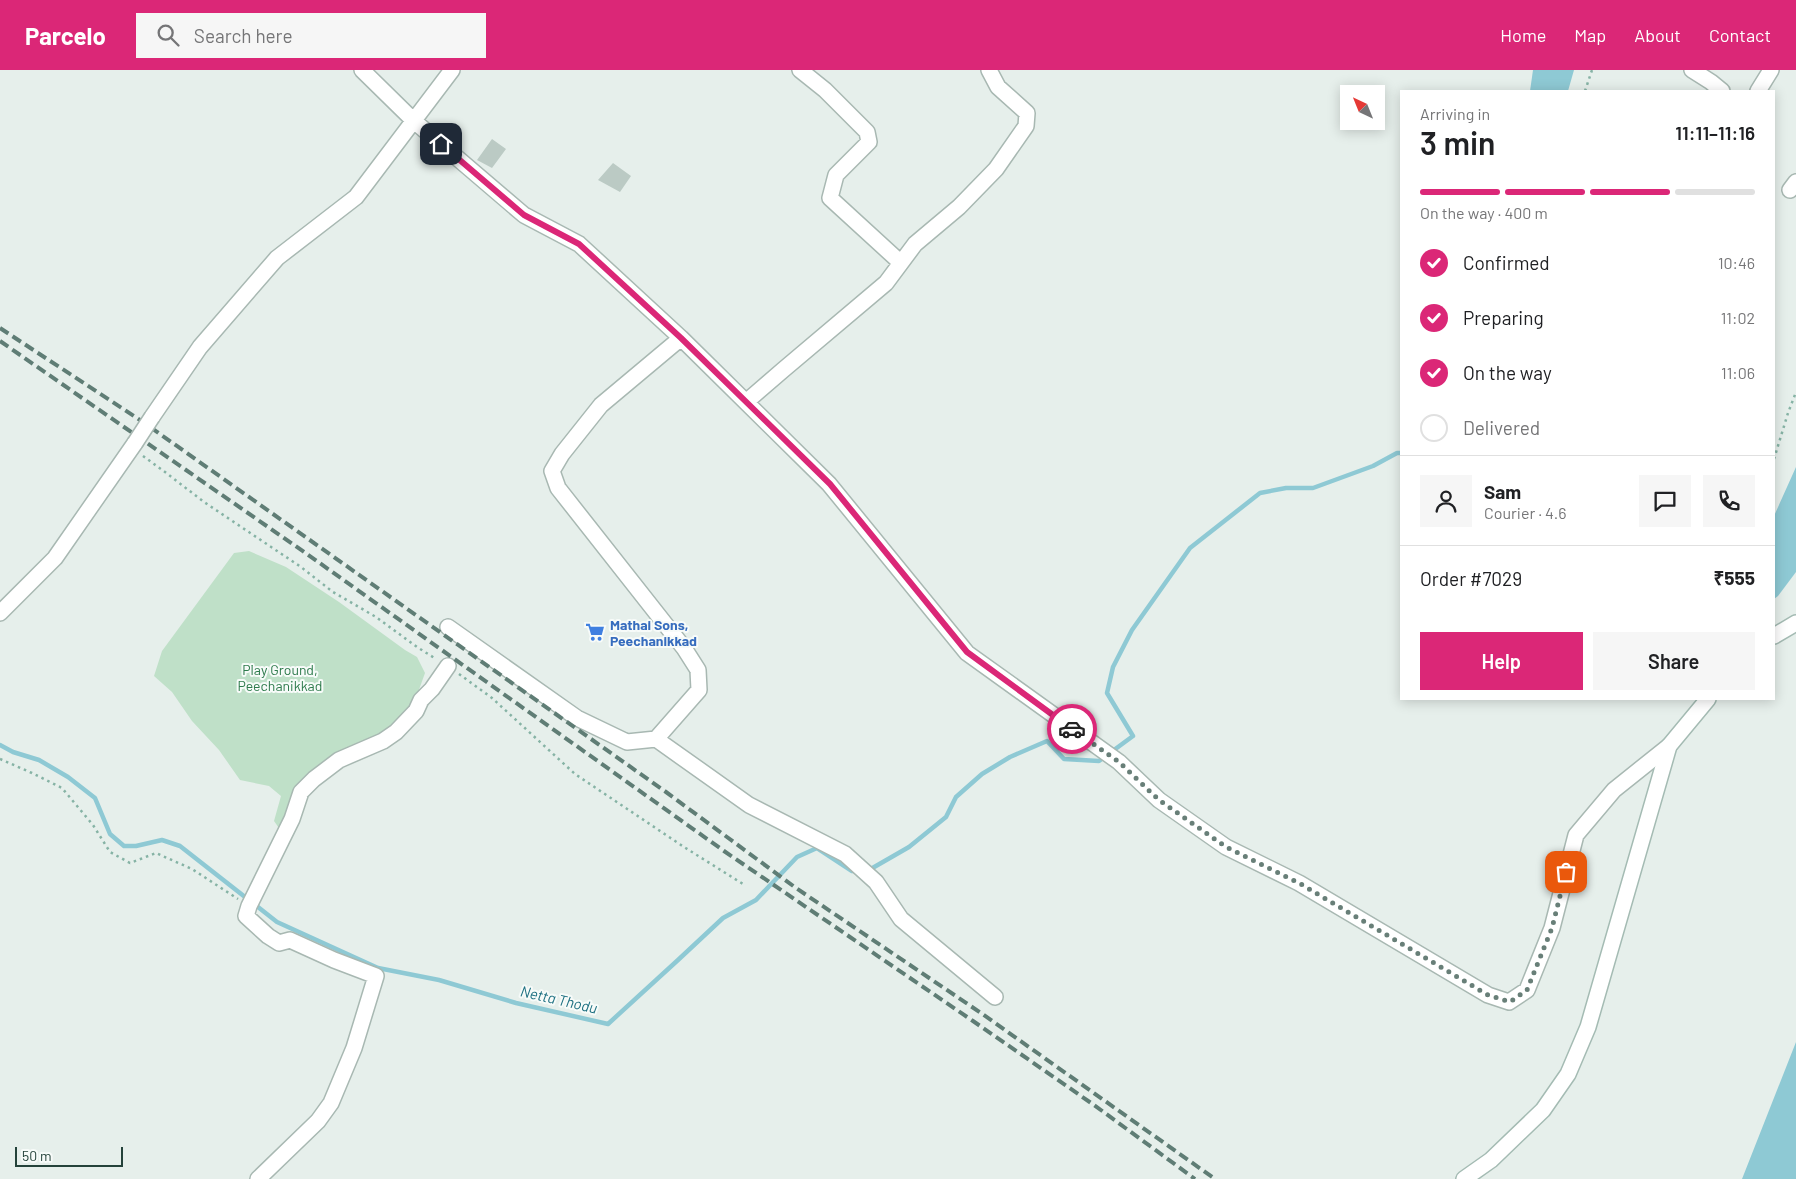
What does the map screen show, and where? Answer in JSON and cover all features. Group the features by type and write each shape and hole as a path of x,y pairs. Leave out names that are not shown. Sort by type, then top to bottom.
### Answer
{"street":[{"path":"362,70 414,121 524,215 579,244 681,338 830,484 967,652 1116,760 1159,800 1226,847 1299,883 1488,995 1510,1002 1527,990 1552,928 1576,835 1614,790 1670,746 1707,700"},
{"path":"0,613 55,558 200,347 277,258 356,197 452,70"},
{"path":"800,70 825,90 867,132 869,142 836,175 830,198 901,263"},
{"path":"746,402 886,284 915,244 960,207 996,168 1026,126 1027,113 998,87 989,70"},
{"path":"1692,70 1721,90"},
{"path":"1759,90 1771,70"},
{"path":"656,739 699,690 698,670 684,648 558,488 552,472 562,454 601,405 681,338"},
{"path":"1775,635 1796,623"},
{"path":"448,627 577,718 627,742 656,739 749,805 845,854 876,882 900,919 996,997"},
{"path":"258,1179 318,1121 331,1103 354,1048 376,976 290,940 279,943 268,936 246,916 249,906 292,819 301,792 314,779 339,760 383,741 396,732 416,711 421,700 432,689 448,666"},
{"path":"1464,1179 1491,1160 1543,1110 1568,1074 1588,1028 1670,746"}],"path":[{"path":"1585,90 1592,70"},
{"path":"1775,456 1796,392"},
{"path":"0,760 62,788 93,825 110,852 130,863 156,853 192,869 249,906"}],"green space":[{"name":"Play Ground, Peechanikkad","path":"249,551 286,567 339,602 417,657 425,673 411,712 390,730 339,753 281,831 274,821 281,796 269,786 240,780 219,750 192,721 172,692 154,676 162,651 234,553"}],"water":[{"path":"1533,70 1574,70 1568,90 1530,90"},
{"path":"1796,467 1796,572 1775,598 1775,514"},
{"path":"1796,1042 1796,1179 1742,1179"}],"building":[{"path":"492,139 506,149 492,168 477,160"},
{"path":"613,163 631,176 620,192 598,180"}],"waterway":[{"path":"869,870 909,847 946,817 956,797 982,774 1010,757 1047,741 1064,759 1099,761 1133,736 1107,693 1113,667 1132,630 1190,548 1260,493 1286,488 1313,488 1373,466 1400,453"},
{"name":"Netta Thodu","path":"0,745 13,752 39,760 68,777 95,798 110,834 124,846 136,846 162,840 180,846 277,922 378,968 439,980 516,1003 608,1024 723,918 756,900 797,857 817,848 852,871 859,871"}],"railway":[{"path":"0,328 143,422 666,792 796,888 981,1013 1215,1179"},
{"path":"0,341 307,554 724,851 1094,1105 1195,1179"}],"way so far":[{"path":"1072,729 1119,762 1159,800 1226,847 1299,883 1488,995 1510,1002 1527,990 1552,928 1566,872"}],"place":[{"name":"Mathai Sons, Peechanikkad","path":"595,632"}],"route":[{"path":"441,144 524,215 579,244 681,338 830,484 967,652 1072,729"}]}
